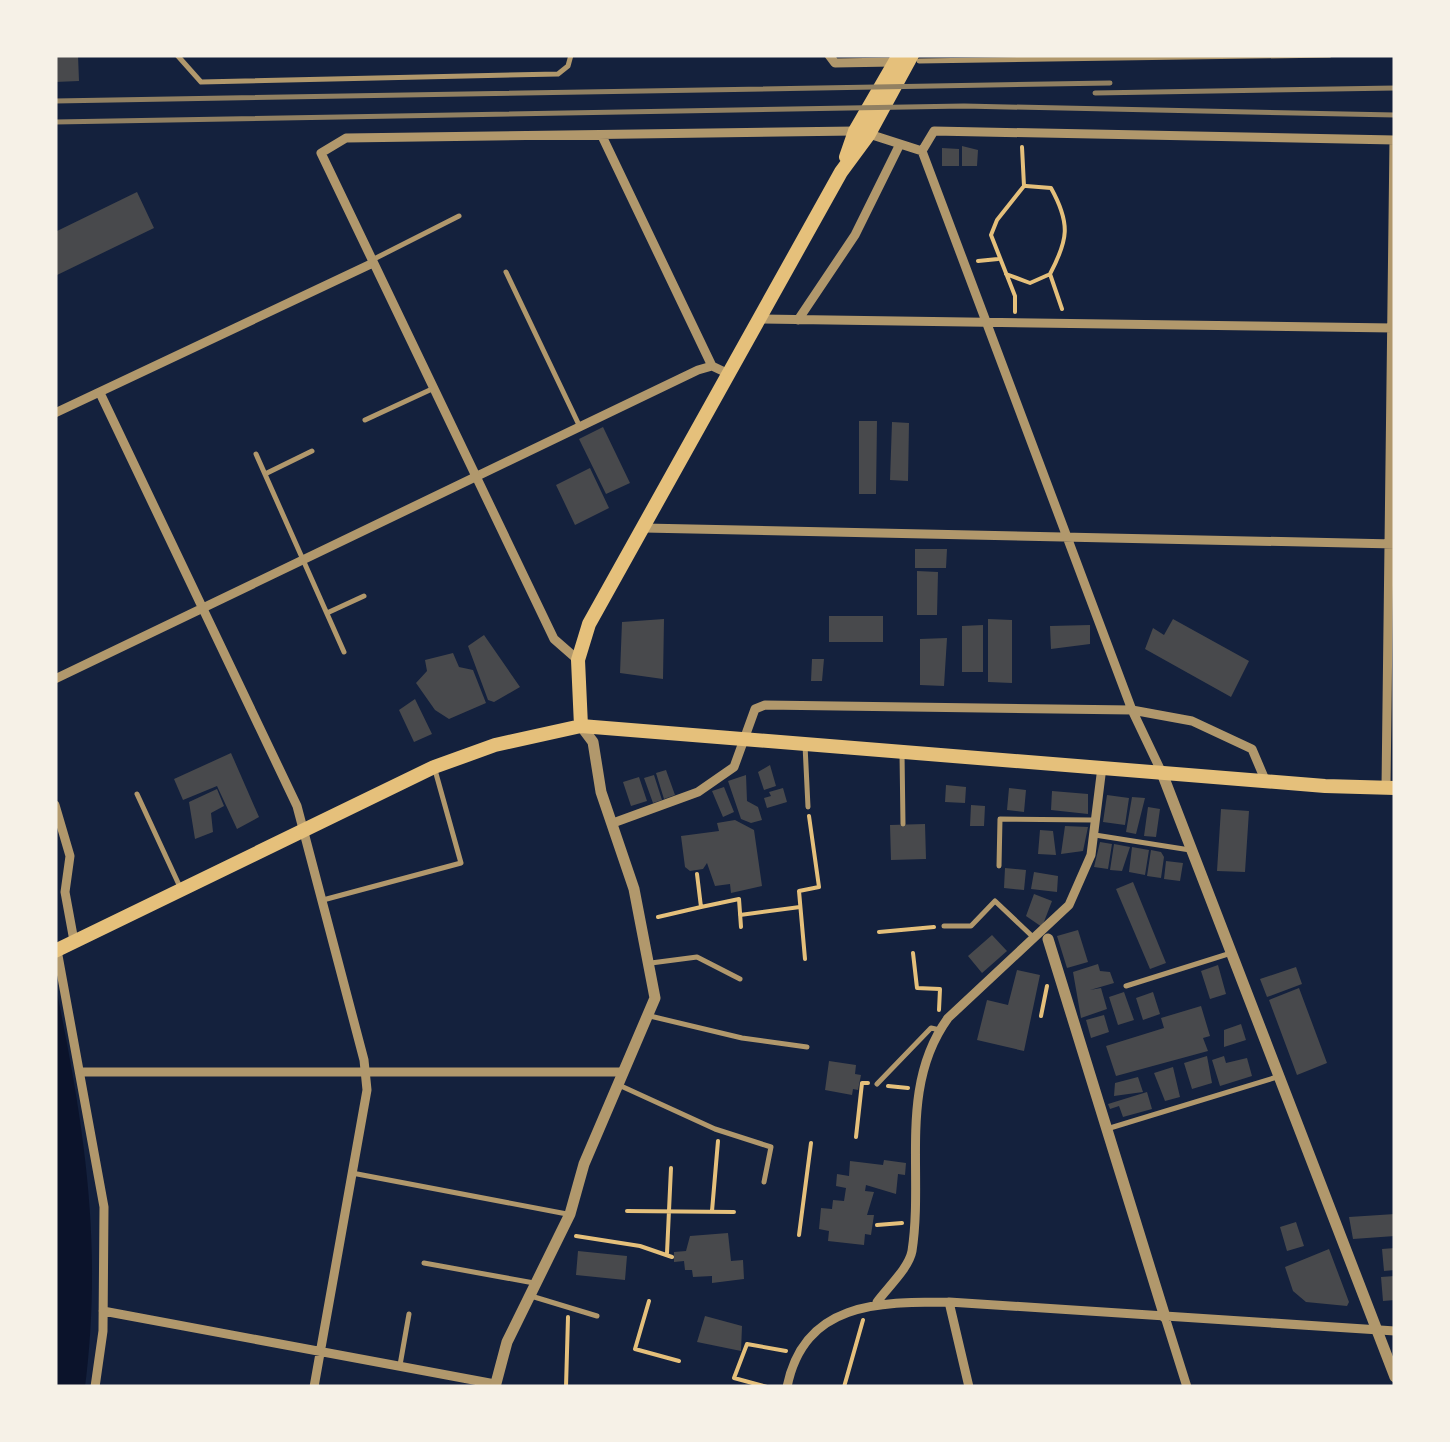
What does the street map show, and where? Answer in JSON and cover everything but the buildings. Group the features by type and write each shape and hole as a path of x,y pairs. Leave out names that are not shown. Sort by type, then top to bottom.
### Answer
{"main road":[{"path":"862,132 916,58"},
{"path":"581,726 578,660 589,624 841,172 897,59"},
{"path":"56,950 434,767 495,745 581,726 746,736 1266,782 1391,788"}],"street":[{"path":"829,55 835,63 897,59"},
{"path":"578,660 554,639 321,153 328,145 346,138 862,132 922,151"},
{"path":"922,151 934,132 1394,140 1391,788"},
{"path":"602,136 712,366 729,374"},
{"path":"798,320 855,235 899,146"},
{"path":"922,151 1132,710 1162,773 1395,1377"},
{"path":"55,414 372,261"},
{"path":"760,320 1393,328"},
{"path":"55,679 712,366"},
{"path":"100,393 303,828 366,1072 367,1090 314,1387"},
{"path":"644,528 1392,544"},
{"path":"613,822 698,792 734,767 755,710 765,705 1132,710 1192,720 1252,749 1266,782"},
{"path":"103,1311 495,1386 507,1342 570,1214 584,1164 655,998 651,963 613,822 601,792 592,742 581,726"},
{"path":"872,1304 912,1255 919,1089 935,1029 1043,937 1069,905 1087,869 1102,767"},
{"path":"55,805 70,856 65,892 74,941"},
{"path":"1043,937 1187,1387"},
{"path":"56,950 82,1072 104,1207 103,1311 95,1387"},
{"path":"82,1072 623,1072"},
{"path":"787,1387 795,1353 816,1328 872,1304 950,1302 1395,1331"},
{"path":"950,1302 969,1387"}],"lane":[{"path":"177,55 201,82 221,82 558,74 568,66 570,55"},
{"path":"916,58 1330,55"},
{"path":"372,261 458,216"},
{"path":"506,272 580,428"},
{"path":"366,420 432,389"},
{"path":"265,474 312,451"},
{"path":"256,454 344,652"},
{"path":"328,613 364,596"},
{"path":"805,742 808,807"},
{"path":"902,750 903,824"},
{"path":"323,900 462,863 434,767"},
{"path":"136,794 180,888"},
{"path":"999,866 1000,819 1096,820"},
{"path":"1095,835 1190,850"},
{"path":"944,926 971,926 995,901 1043,937"},
{"path":"1126,986 1231,953"},
{"path":"651,963 697,957 740,979"},
{"path":"650,1016 742,1038 807,1046"},
{"path":"877,1084 935,1029"},
{"path":"1107,1129 1278,1076"},
{"path":"618,1085 721,1131 771,1147 764,1182"},
{"path":"352,1173 570,1214"},
{"path":"424,1264 538,1284"},
{"path":"531,1296 596,1316"},
{"path":"399,1368 409,1314"}],"path":[{"path":"1015,322 1014,296 991,236 997,220 1024,186 1022,142"},
{"path":"1006,274 1030,283 1050,274 1066,242 1061,206 1051,188 1024,186"},
{"path":"974,262 1000,258"},
{"path":"1050,274 1067,323"},
{"path":"805,958 799,891 819,888 808,807"},
{"path":"697,874 701,907"},
{"path":"658,917 739,900 741,926"},
{"path":"740,915 800,907"},
{"path":"880,932 944,926"},
{"path":"913,952 917,988 940,989 935,1029"},
{"path":"1041,1016 1052,981"},
{"path":"856,1137 862,1083"},
{"path":"877,1084 919,1089"},
{"path":"712,1211 721,1131"},
{"path":"798,1236 811,1143"},
{"path":"576,1236 669,1256 671,1168"},
{"path":"627,1211 734,1212"},
{"path":"877,1225 912,1224"},
{"path":"649,1301 635,1350 679,1361"},
{"path":"844,1387 872,1304"},
{"path":"566,1387 569,1305"},
{"path":"767,1387 734,1378 747,1344 795,1353"}],"water":[{"path":"55,983 88,1184 92,1283 85,1387 55,1387"}],"railway":[{"path":"55,101 1110,83"},
{"path":"1095,93 1395,88"},
{"path":"55,122 964,106 1395,115"}]}
